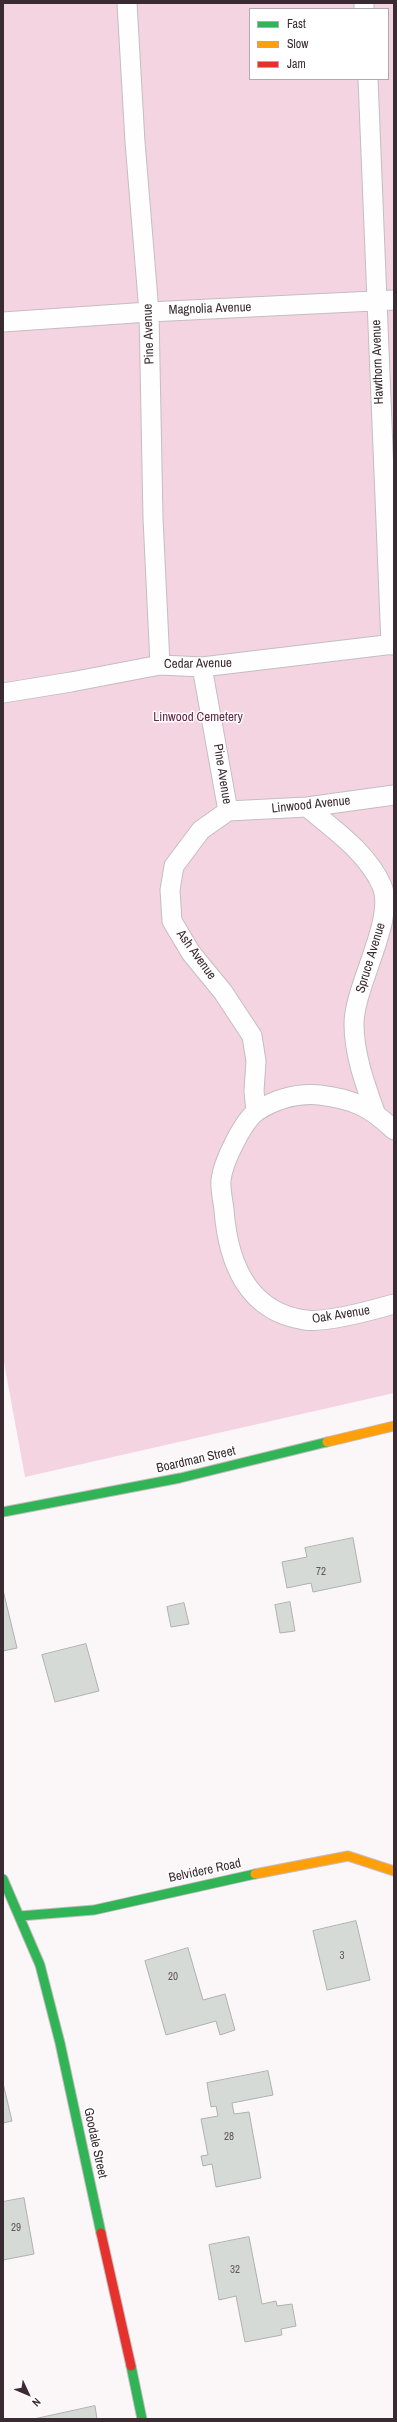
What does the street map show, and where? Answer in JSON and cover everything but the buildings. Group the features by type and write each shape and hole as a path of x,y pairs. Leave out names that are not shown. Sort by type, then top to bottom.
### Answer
{"street":[{"name":"Boardman Street","path":"3,1512 180,1478 394,1426"},
{"name":"Belvidere Road","path":"20,1916 94,1910 264,1872 348,1856 394,1871"},
{"name":"Goodale Street","path":"3,1880 20,1916 40,1965 60,2042 142,2419"}],"lane":[{"name":"Pine Avenue","path":"127,3 135,142 149,312 153,518 160,665"},
{"name":"Hawthorn Avenue","path":"368,80 385,300 392,645"},
{"name":"Magnolia Avenue","path":"3,322 149,312 385,300"},
{"name":"Cedar Avenue","path":"3,693 160,665 202,667 392,645"},
{"name":"Pine Avenue","path":"202,667 228,811"},
{"name":"Linwood Avenue","path":"228,811 307,807 394,795"},
{"name":"Spruce Avenue","path":"307,807 352,846 383,886 385,910 361,987 354,1023 355,1041 363,1079 375,1112"},
{"name":"Ash Avenue","path":"228,811 201,830 174,866 170,890 172,921 191,953 223,992 252,1036 256,1060 254,1090 256,1112"},
{"path":"256,1112 282,1099 309,1094 345,1098 375,1112 394,1130"},
{"name":"Oak Avenue","path":"256,1112 230,1150 221,1180 225,1224 236,1265 245,1285 263,1304 284,1315 307,1321 358,1314 394,1304"}],"green space":[{"name":"Linwood Cemetery","path":"3,3 394,3 394,1393 25,1477 3,1357"}],"traffic: fast":[{"path":"3,1512 180,1478 327,1442"},
{"path":"20,1916 94,1910 255,1874"},
{"path":"3,1879 40,1965 60,2043 101,2233"},
{"path":"131,2366 142,2419"}],"traffic: slow":[{"path":"327,1442 394,1426"},
{"path":"255,1874 348,1856 394,1871"}],"traffic: jam":[{"path":"101,2233 131,2366"}]}
